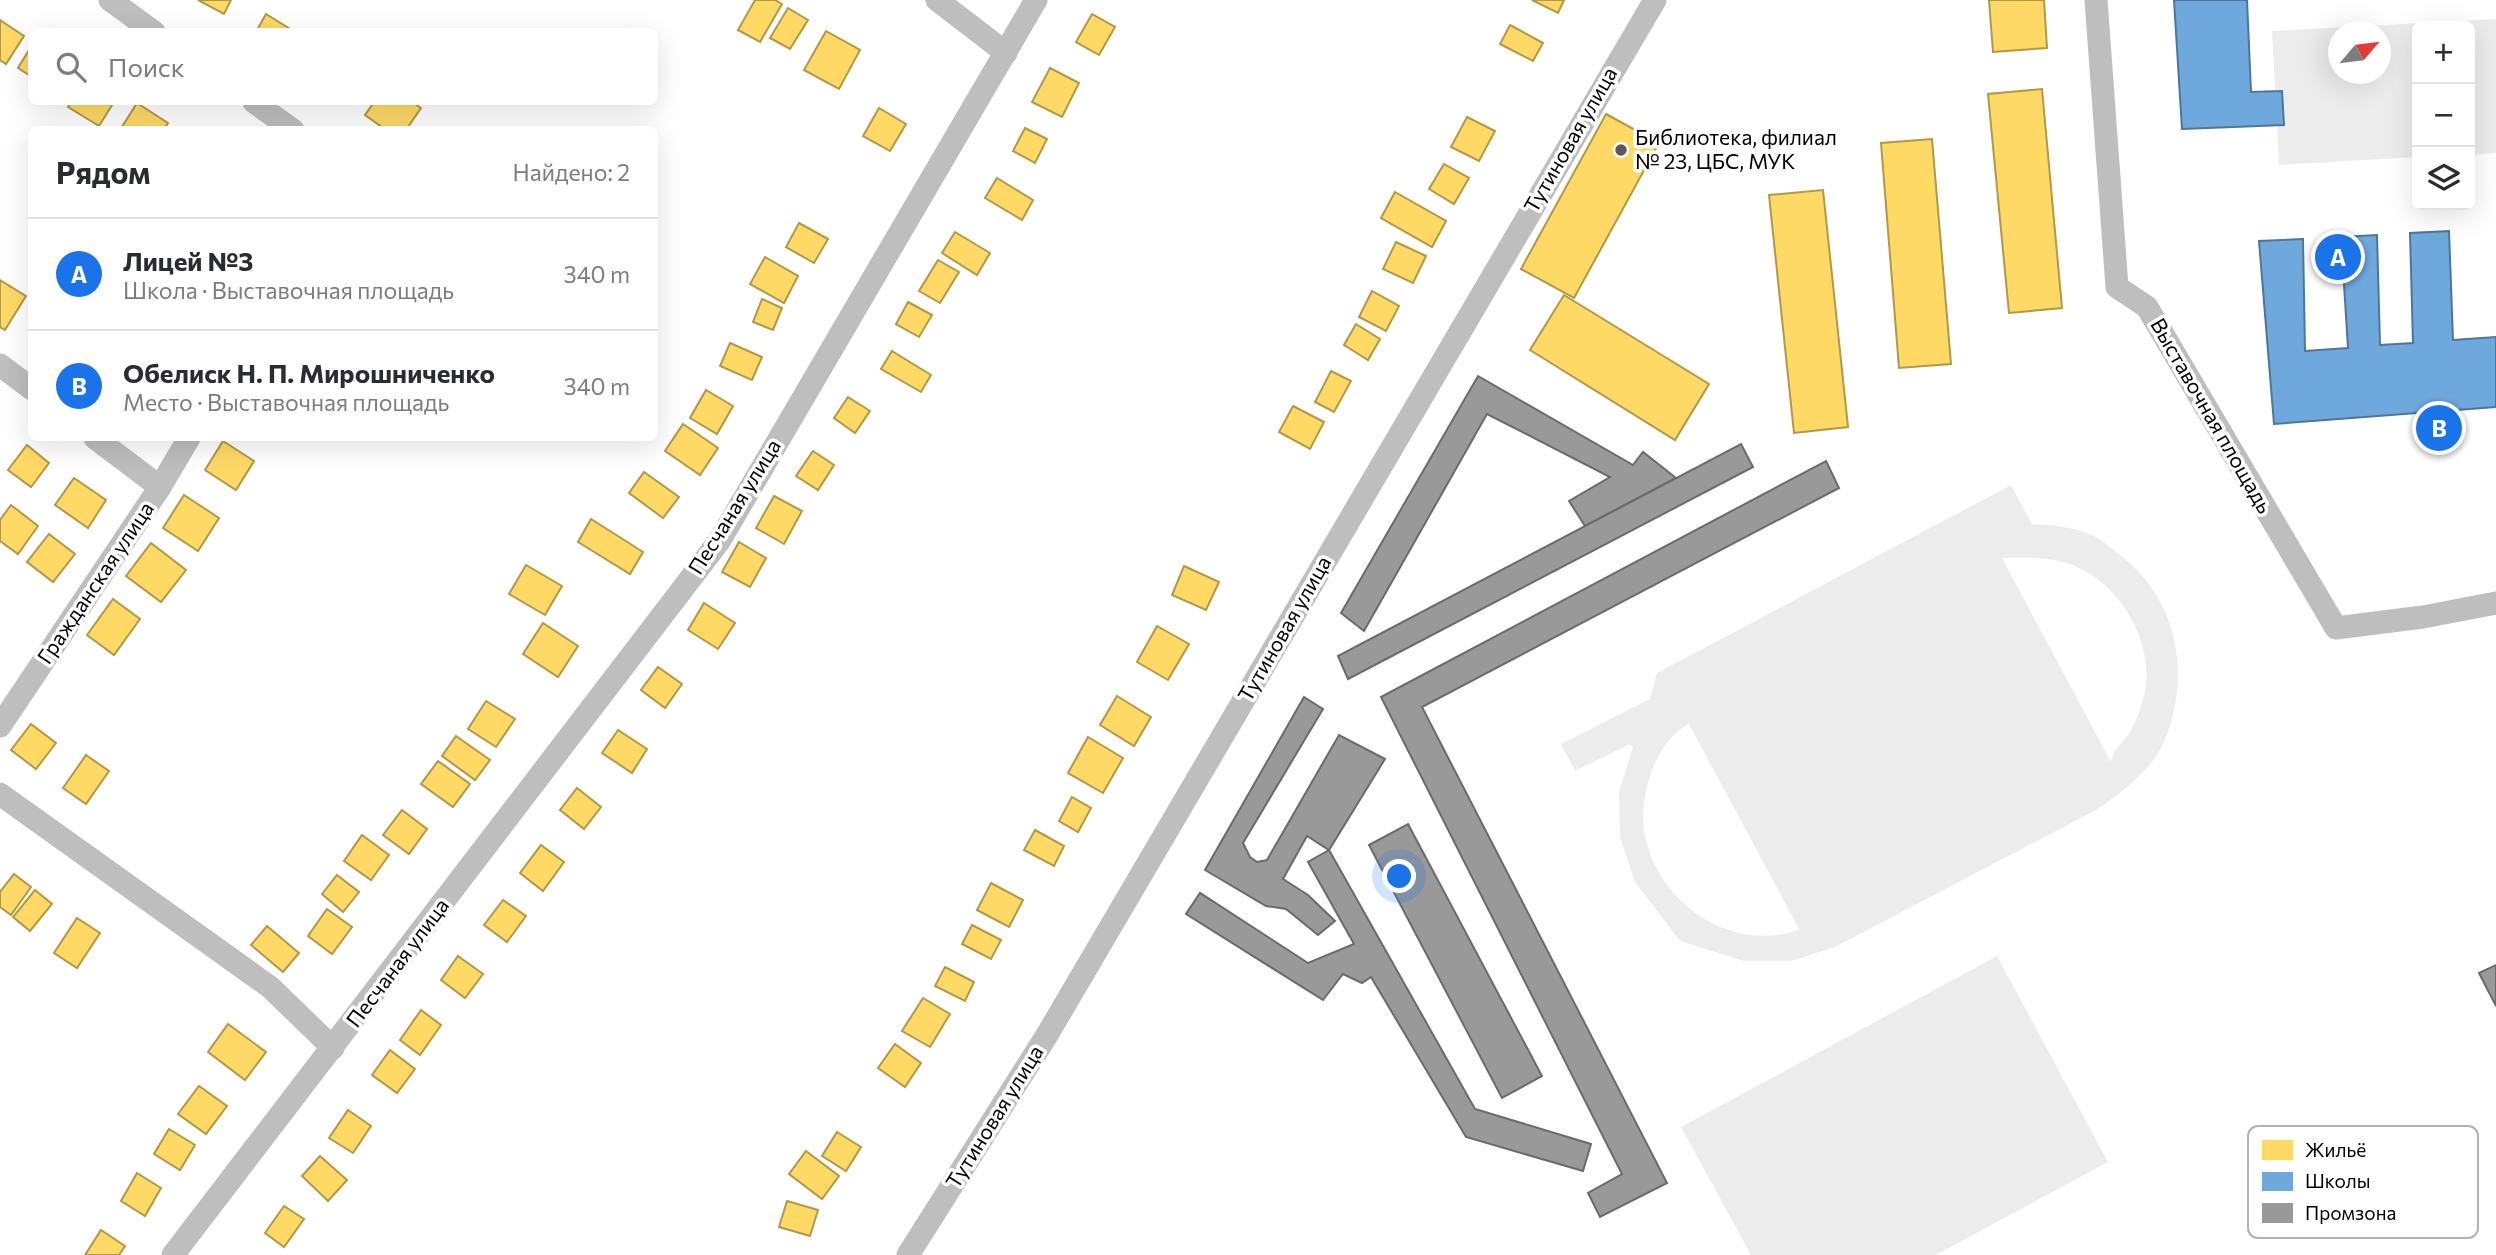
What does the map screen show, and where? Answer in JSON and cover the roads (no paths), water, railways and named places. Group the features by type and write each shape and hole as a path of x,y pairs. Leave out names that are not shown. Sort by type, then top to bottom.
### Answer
{"street":[{"path":"110,0 149,28"},
{"path":"937,0 1006,53"},
{"name":"Песчаная улица","path":"173,1255 720,540 1036,0"},
{"name":"Тутиновая улица","path":"908,1255 1047,1035 1655,0"},
{"name":"Выставочная площадь","path":"2096,0 2117,287 2147,307 2336,628 2423,617 2496,603"},
{"path":"258,105 287,125"},
{"path":"0,365 28,386"},
{"path":"99,441 160,487"},
{"name":"Гражданская улица","path":"0,726 160,487 187,441"},
{"name":"Песчаная улица","path":"0,794 270,987 333,1048"}],"place":[{"name":"Библиотека, филиал № 23, ЦБС, МУК","path":"1621,150"},
{"name":"Лицей №3","path":"2338,257"},
{"name":"Обелиск Н. П. Мирошниченко","path":"2439,428"}]}
